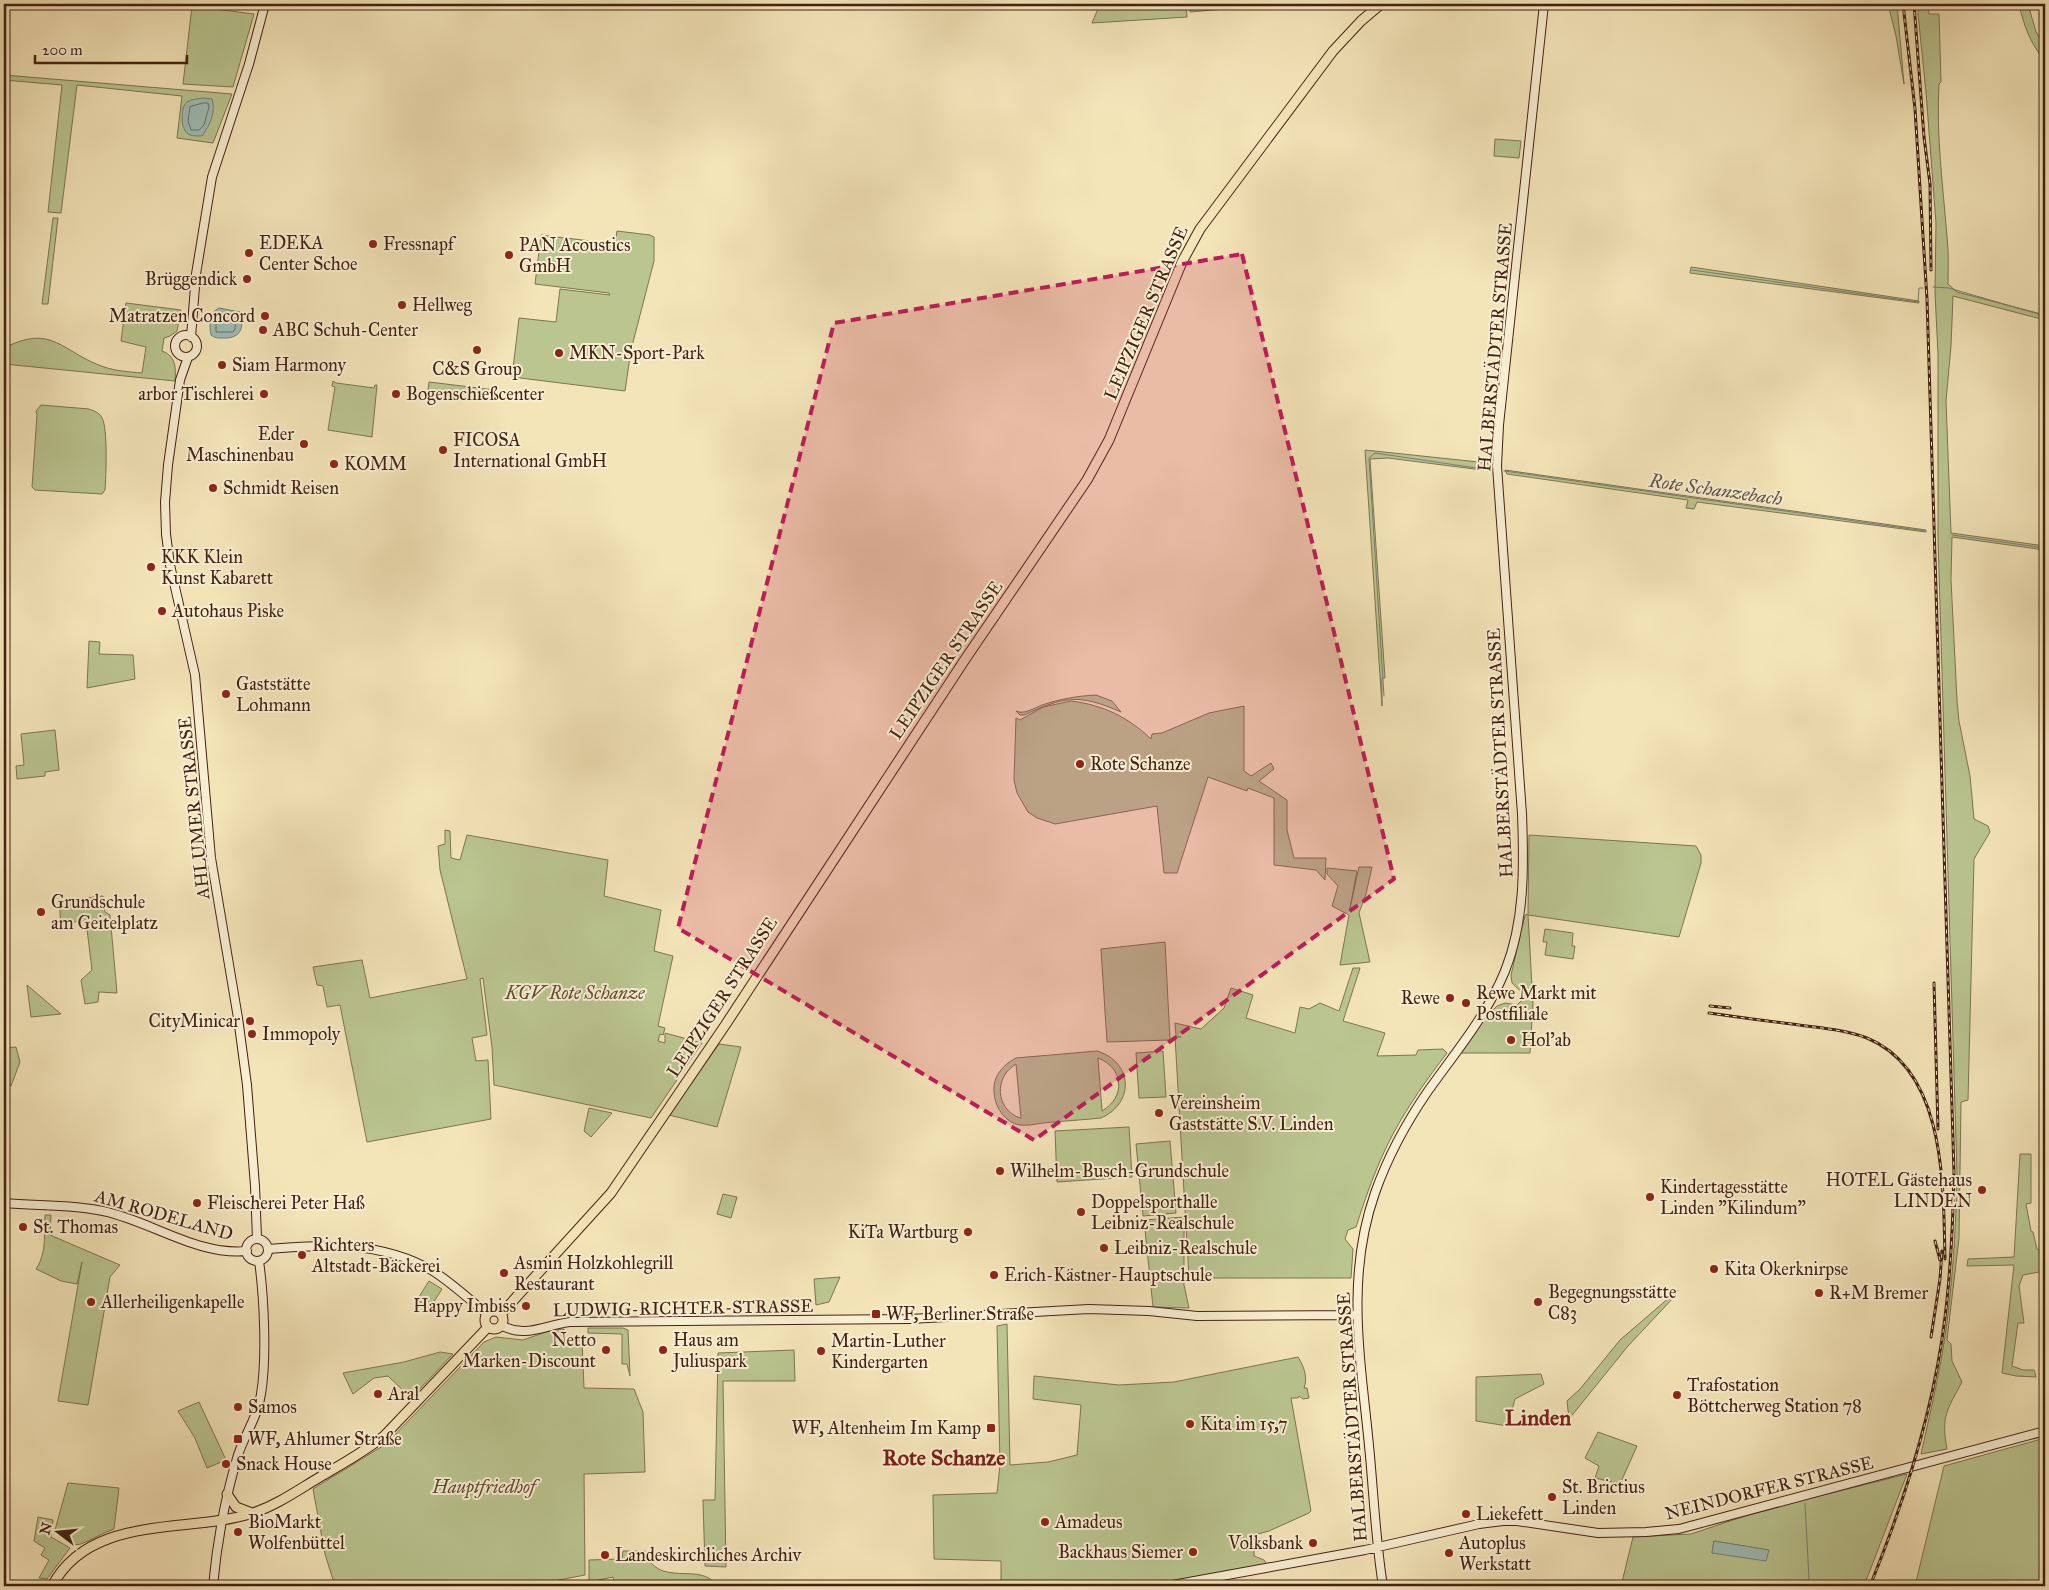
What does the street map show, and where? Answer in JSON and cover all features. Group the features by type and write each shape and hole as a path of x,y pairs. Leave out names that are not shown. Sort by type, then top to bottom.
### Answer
{"main road":[{"name":"AHLUMER STRASSE","path":"187,336 214,170 265,4"},
{"name":"LEIPZIGER STRASSE","path":"501,1314 611,1193 722,1030 960,666 1087,480 1109,440 1182,262 1200,229 1333,51 1361,21 1381,4"},
{"name":"HALBERSTÄDTER STRASSE","path":"1383,1586 1377,1547 1357,1315 1357,1276 1361,1248 1368,1214 1382,1174 1411,1117 1482,1015 1498,987 1511,952 1518,923 1523,838 1498,489 1497,448 1544,4"},
{"name":"AHLUMER STRASSE","path":"184,357 193,354 197,348 196,341 187,336"},
{"name":"AHLUMER STRASSE","path":"184,357 176,352 175,345 177,340 187,336"},
{"name":"AHLUMER STRASSE","path":"184,357 167,478 165,502 166,534 170,565 195,675 211,858 238,1018 247,1086 254,1179 256,1239"},
{"name":"AM RODELAND","path":"4,1203 105,1211 201,1245 225,1251 247,1251"},
{"path":"256,1239 265,1243 268,1249 266,1257 259,1261 250,1258 247,1251 249,1243 256,1239"},
{"path":"268,1249 338,1245 373,1248 384,1251 412,1261 435,1273 487,1314"},
{"path":"212,1586 221,1520 227,1494 238,1454 256,1413 261,1394 263,1342 259,1261"},
{"name":"LUDWIG-RICHTER-STRASSE","path":"502,1325 512,1330 526,1332 570,1322 939,1318 1038,1310 1089,1309 1149,1311 1197,1316 1357,1315"},
{"path":"494,1311 501,1314 503,1319 502,1325 494,1329 488,1327 485,1321 487,1314 494,1311"},
{"path":"52,1586 70,1564 106,1540 136,1531 221,1520 252,1513 280,1501 366,1450 384,1436 488,1327"},
{"name":"NEINDORFER STRASSE","path":"1167,1586 1377,1547 1479,1524 1503,1521 1517,1521 1598,1533 1679,1529 2045,1431"},
{"path":"227,1494 236,1507 252,1513"}],"highlighted area":[{"path":"1242,254 1394,879 1034,1140 678,928 834,323"}],"green space":[{"path":"1100,4 1186,4 1187,17 1092,23"},
{"path":"1190,4 1260,4 1260,6 1190,12"},
{"path":"1888,4 1897,4 1904,84 1896,36"},
{"path":"1917,4 1928,4 1929,14 1939,14 1941,82 1939,84 1938,122 1948,249 1948,284 1957,292 2045,315 2045,320 1953,296 1946,401 1951,533 2045,546 2045,550 1952,537 1951,580 1959,721 1970,776 1974,819 1988,826 1990,832 1974,859 1968,1100 1961,1102 1959,1238 1947,1340 1951,1344 1952,1361 1962,1382 1952,1400 1945,1421 1947,1449 1921,1454 1947,1323 1951,1288 1957,1174 1938,538 1936,223"},
{"path":"2019,4 2028,4 2036,32 2045,48 2045,61 2035,48 2028,34"},
{"path":"192,6 254,14 233,87 183,84"},
{"path":"4,75 232,94 213,143 177,138 182,96 77,85 61,213 48,212 62,85 4,80"},
{"path":"1495,139 1521,141 1519,158 1494,156"},
{"path":"53,218 58,218 48,304 42,304"},
{"path":"617,231 654,237 654,261 631,350 625,391 512,377 519,318 556,322 560,289 610,295 609,293 535,284 541,235 615,244"},
{"path":"1691,267 1919,301 1919,303 1690,273"},
{"path":"126,303 181,310 177,331 164,338 162,351 173,359 175,381 4,364 4,348 34,338 56,342 89,361 104,367 142,373 146,347 121,341"},
{"path":"333,381 374,388 377,385 372,437 328,430 335,387 332,386"},
{"path":"429,382 495,390 494,398 428,390"},
{"path":"41,405 89,409 101,416 104,423 106,453 105,490 102,494 35,490 32,487 36,411"},
{"path":"1365,450 1488,463 1490,471 1388,458 1370,459 1385,678 1382,678 1382,706"},
{"path":"1505,470 1926,530 1926,532 1697,502 1694,509 1686,508 1688,500 1507,474"},
{"path":"89,641 100,642 99,654 133,655 135,679 87,688"},
{"path":"1096,695 1112,701 1121,712 1082,700 1061,701 1024,715 1020,715 1016,711 1026,712 1062,699"},
{"path":"1071,701 1114,713 1133,724 1151,739 1152,734 1162,733 1209,713 1244,706 1244,771 1251,776 1271,763 1274,769 1259,781 1287,800 1287,830 1294,858 1326,858 1325,880 1316,870 1274,865 1274,798 1248,788 1247,791 1208,777 1177,873 1164,873 1157,806 1055,824 1037,818 1028,812 1017,793 1014,780 1016,718 1020,720 1043,707"},
{"path":"55,730 59,770 45,772 45,776 17,779 16,766 24,765 21,734"},
{"name":"KGV Rote Schanze","path":"445,830 450,831 451,858 460,860 467,835 608,860 604,896 661,910 654,951 673,956 658,1026 665,1028 663,1035 660,1034 658,1041 665,1043 665,1033 702,1043 651,1118 494,1085 492,1047 483,978 480,979 487,1035 472,1038 476,1061 488,1060 491,1119 367,1142 340,1005 327,1007 323,986 317,985 313,967 362,960 370,998 467,979 440,870 438,846 445,844"},
{"path":"1529,835 1696,846 1701,855 1701,863 1679,937 1528,915 1533,1004 1530,1053 1459,1053 1484,1019 1497,1006 1505,1003 1517,1005 1526,996 1512,983 1511,975 1525,915 1528,914"},
{"path":"1359,867 1372,867 1366,894 1359,913 1370,962 1340,965 1349,915 1332,906 1338,886 1327,874 1327,868 1357,871 1350,908"},
{"path":"103,896 105,912 110,915 117,993 99,992 98,1002 85,1004 81,980 92,970 86,921 61,923 59,901"},
{"path":"1545,929 1573,933 1572,946 1575,946 1573,959 1545,955 1547,942 1543,942"},
{"path":"1165,942 1170,1040 1107,1042 1101,949"},
{"path":"1353,968 1360,968 1343,1021 1385,1033 1377,1056 1416,1055 1418,1050 1443,1049 1447,1053 1418,1093 1387,1145 1356,1227 1348,1230 1345,1239 1353,1249 1351,1278 1189,1278 1175,1037 1181,1037 1176,1036 1175,1023 1201,1029 1224,1008 1231,988 1253,995 1246,1018 1295,1033 1300,1007 1309,1009 1320,1003 1339,1011"},
{"path":"27,985 61,1014 31,1017"},
{"path":"719,1044 741,1047 717,1127 669,1115"},
{"path":"16,1047 20,1062 11,1086 4,1089 4,1048"},
{"path":"1097,1051 1109,1056 1118,1064 1123,1073 1124,1093 1120,1103 1101,1118 1029,1125 1015,1124 1005,1117 998,1108 994,1086 1000,1072 1016,1058","holes":["1098,1058 1113,1069 1119,1083 1115,1098 1102,1111","1016,1064 1021,1118 1012,1114 1006,1108 1000,1093 1004,1077"]},
{"path":"1163,1051 1166,1097 1139,1098 1136,1053"},
{"path":"589,1108 612,1113 591,1137 584,1131"},
{"path":"1129,1127 1132,1177 1057,1182 1055,1131"},
{"path":"1170,1141 1176,1213 1143,1216 1136,1144"},
{"path":"2020,1154 2031,1154 2031,1203 2026,1204 2031,1231 2033,1232 2037,1249 2045,1252 2045,1271 2023,1275 2019,1286 2024,1323 2018,1323 2012,1366 2023,1370 2034,1370 2036,1377 2002,1373 2014,1265 1967,1266 1968,1259 2014,1257"},
{"path":"723,1194 737,1197 731,1218 717,1214"},
{"path":"45,1215 51,1215 50,1235 120,1265 110,1277 88,1405 58,1401 82,1262 77,1284 61,1281 36,1269 40,1263 43,1250"},
{"path":"1184,1217 1184,1285 1189,1308 1153,1307 1144,1220"},
{"path":"840,1277 829,1302 816,1305 814,1279"},
{"path":"429,1281 442,1289 430,1308 417,1300"},
{"path":"1678,1290 1674,1297 1628,1346 1569,1419 1567,1401 1580,1389 1620,1340"},
{"path":"1007,1324 1010,1465 1048,1462 1077,1455 1081,1405 1033,1399 1034,1376 1119,1385 1174,1382 1298,1357 1305,1372 1304,1388 1307,1388 1309,1398 1303,1399 1299,1396 1298,1398 1291,1398 1311,1511 1269,1531 1254,1535 1254,1556 1264,1560 1269,1567 1167,1586 1001,1586 1001,1561 934,1559 933,1495 997,1493 1000,1465 997,1326"},
{"path":"588,1328 623,1328 628,1330 630,1376 627,1364 622,1364 622,1334 588,1333"},
{"name":"Hauptfriedhof","path":"564,1329 564,1340 582,1340 584,1388 634,1389 643,1412 645,1472 584,1474 585,1575 528,1586 335,1586 325,1554 313,1489 386,1444 484,1342 496,1337 523,1340 549,1331"},
{"path":"794,1350 795,1381 723,1381 726,1567 705,1566 703,1500 715,1500 718,1353"},
{"path":"440,1352 453,1354 411,1398 388,1376 374,1378 353,1394 343,1373 404,1362"},
{"path":"1541,1374 1544,1384 1515,1399 1508,1426 1476,1421 1476,1377"},
{"path":"199,1402 226,1460 207,1468 195,1438 178,1411"},
{"path":"1598,1432 1637,1446 1620,1484 1595,1478 1599,1466 1585,1458"},
{"path":"2045,1438 2045,1586 1915,1586 1944,1466"},
{"path":"1907,1474 1864,1586 1681,1586 1673,1584 1671,1586 1621,1586 1633,1537 1691,1534 1763,1510","holes":["1714,1541 1768,1550 1712,1553"]},
{"path":"68,1483 119,1488 114,1529 77,1545 59,1536 55,1530"},
{"path":"38,1517 53,1520 51,1537 70,1548 47,1579 39,1578 49,1560 41,1555 45,1548 34,1541"},
{"path":"623,1551 645,1551 651,1563 659,1569 669,1572 701,1575 710,1579 717,1586 615,1586 613,1577 589,1582 589,1560 622,1559"}],"water":[{"path":"203,98 212,99 212,118 202,136 190,135 184,129 183,109 187,102"},
{"path":"219,308 240,312 242,323 240,332 237,335 228,338 216,338 211,335 210,324 212,316"},
{"path":"1714,1541 1769,1550 1766,1561 1712,1553"}],"waterway":[{"path":"1692,270 1918,302 1919,288 1923,288"},
{"path":"1933,287 1949,288 2045,316"},
{"name":"Rote Schanzebach","path":"1384,696 1369,458 1375,453 1490,470"},
{"name":"Rote Schanzebach","path":"1504,471 1925,531"},
{"name":"Rote Schanzebach","path":"1952,535 2045,548"},
{"path":"1805,1503 1809,1579 1807,1586"}],"railway":[{"path":"1870,1586 1906,1488 1934,1386 1949,1281 1954,1173 1927,299 1915,109 1903,4"},
{"path":"1914,4 1924,137 1930,184 1931,270"},
{"path":"1934,983 1938,1129"},
{"path":"1710,1006 1730,1008"},
{"path":"1709,1013 1849,1033 1867,1038 1893,1054 1913,1076 1926,1103 1935,1134 1941,1166 1945,1259"},
{"path":"1935,1241 1940,1260"},
{"path":"1931,1337 1940,1279 1942,1251"}],"place":[{"name":"Fressnapf","path":"373,244"},
{"name":"EDEKA Center Schoe","path":"249,253"},
{"name":"PAN Acoustics GmbH","path":"509,255"},
{"name":"Brüggendick","path":"247,279"},
{"name":"Hellweg","path":"402,305"},
{"name":"Matratzen Concord","path":"265,316"},
{"name":"ABC Schuh-Center","path":"263,330"},
{"name":"C&S Group","path":"477,350"},
{"name":"MKN-Sport-Park","path":"559,353"},
{"name":"Siam Harmony","path":"222,365"},
{"name":"arbor Tischlerei","path":"264,394"},
{"name":"Bogenschießcenter","path":"396,394"},
{"name":"Eder Maschinenbau","path":"304,444"},
{"name":"FICOSA International GmbH","path":"443,450"},
{"name":"KOMM","path":"334,464"},
{"name":"Schmidt Reisen","path":"213,488"},
{"name":"KKK Klein Kunst Kabarett","path":"151,567"},
{"name":"Autohaus Piske","path":"162,611"},
{"name":"Gaststätte Lohmann","path":"226,694"},
{"name":"Rote Schanze","path":"1080,764"},
{"name":"Grundschule am Geitelplatz","path":"41,912"},
{"name":"Rewe","path":"1450,998"},
{"name":"Rewe Markt mit Postfiliale","path":"1466,1003"},
{"name":"CityMinicar","path":"250,1021"},
{"name":"Immopoly","path":"252,1034"},
{"name":"Hol'ab","path":"1511,1040"},
{"name":"Vereinsheim Gaststätte S.V. Linden","path":"1159,1113"},
{"name":"Wilhelm-Busch-Grundschule","path":"1000,1171"},
{"name":"HOTEL Gästehaus LINDEN","path":"1982,1190"},
{"name":"Kindertagesstätte Linden \"Kilindum\"","path":"1650,1197"},
{"name":"Fleischerei Peter Haß","path":"197,1203"},
{"name":"Doppelsporthalle Leibniz-Realschule","path":"1081,1212"},
{"name":"St. Thomas","path":"23,1227"},
{"name":"KiTa Wartburg","path":"968,1232"},
{"name":"Leibniz-Realschule","path":"1104,1248"},
{"name":"Richters Altstadt-Bäckerei","path":"302,1255"},
{"name":"Kita Okerknirpse","path":"1714,1269"},
{"name":"Asmin Holzkohlegrill Restaurant","path":"504,1273"},
{"name":"Erich-Kästner-Hauptschule","path":"994,1275"},
{"name":"R+M Bremer","path":"1819,1293"},
{"name":"Allerheiligenkapelle","path":"91,1302"},
{"name":"Begegnungsstätte C83","path":"1538,1302"},
{"name":"Happy Imbiss","path":"526,1306"},
{"name":"WF, Berliner Straße","path":"876,1314"},
{"name":"Netto Marken-Discount","path":"606,1350"},
{"name":"Haus am Juliuspark","path":"663,1350"},
{"name":"Martin-Luther Kindergarten","path":"821,1351"},
{"name":"Aral","path":"378,1394"},
{"name":"Trafostation Böttcherweg Station 78","path":"1677,1395"},
{"name":"Samos","path":"238,1407"},
{"name":"Kita im 15,7","path":"1190,1424"},
{"name":"WF, Altenheim Im Kamp","path":"991,1428"},
{"name":"WF, Ahlumer Straße","path":"238,1439"},
{"name":"Snack House","path":"226,1464"},
{"name":"St. Brictius Linden","path":"1552,1497"},
{"name":"Liekefett","path":"1466,1514"},
{"name":"Amadeus","path":"1045,1522"},
{"name":"BioMarkt Wolfenbüttel","path":"238,1532"},
{"name":"Volksbank","path":"1313,1543"},
{"name":"Backhaus Siemer","path":"1193,1552"},
{"name":"Autoplus Werkstatt","path":"1449,1553"},
{"name":"Landeskirchliches Archiv","path":"605,1555"}],"district":[{"name":"Linden","path":"1538,1417"},
{"name":"Rote Schanze","path":"944,1457"}]}
